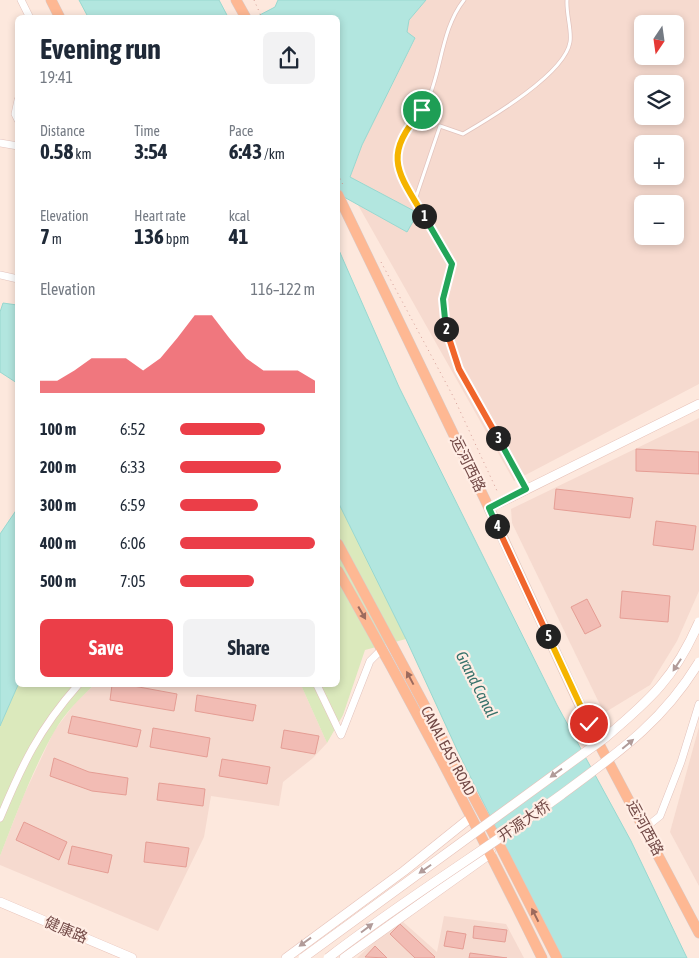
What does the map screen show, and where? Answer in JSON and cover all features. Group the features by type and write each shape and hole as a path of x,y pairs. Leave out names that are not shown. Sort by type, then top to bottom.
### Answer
{"main road":[{"path":"51,0 58,15"},
{"path":"236,0 244,15"},
{"name":"运河西路","path":"340,199 489,508 589,724 699,933"},
{"path":"489,508 699,404"},
{"name":"CANAL EAST ROAD","path":"340,548 501,848 557,958"},
{"name":"CANAL EAST ROAD","path":"340,575 382,649 470,818 491,854 542,958"},
{"path":"303,958 606,737 638,710 664,684 688,649 699,622"},
{"name":"开源大桥","path":"328,958 374,923 515,828 621,750 666,710 684,687 699,662"},
{"path":"286,958 404,871 470,818"},
{"path":"344,958 491,854"},
{"name":"健康路","path":"0,902 132,958"}],"street":[{"path":"21,0 28,15"},
{"path":"0,143 15,146"},
{"path":"0,275 15,278"},
{"path":"318,687 341,735 370,661 382,649"},
{"path":"0,818 31,748 62,703 76,687"},
{"path":"645,828 660,816 681,762 699,704"}],"lane":[{"path":"464,0 447,34 428,101 407,128 398,148 396,162 401,178 452,264 443,299 443,317 459,369 526,489"},
{"path":"415,201 440,126 463,134 534,87 565,56 570,42 566,15 568,0"}],"path":[{"path":"254,0 261,15"},
{"path":"379,257 454,398 502,502"}],"shaded area":[{"path":"426,0 699,0 699,384 514,481 358,205 407,232 350,177 362,145 415,39 407,32 409,20"},
{"path":"699,418 699,591 677,641 650,685 604,713 512,523 511,509"},
{"path":"92,687 302,687 327,743 313,758 283,782 279,806 211,796 204,837 158,931 0,865 0,856 23,797 54,731 76,702"},
{"path":"699,727 699,886 670,832"},
{"path":"444,916 506,924 524,958 357,958 374,942 402,921 437,952"}],"green space":[{"path":"340,506 406,639 365,650 343,715 327,743 302,687 340,687"},
{"path":"17,687 92,687 72,707 54,732 31,778 0,856 0,726"}],"water":[{"path":"79,0 219,0 227,15 87,15"},
{"path":"278,0 426,0 409,20 407,32 415,38 362,145 350,177 418,213 407,232 344,197 340,208 340,15 260,15 275,7"},
{"name":"Grand Canal","path":"340,253 399,387 557,705 631,841 687,958 561,958 459,754 406,639 340,506"},
{"path":"3,303 15,305 15,382 0,372 0,312"},
{"path":"15,512 15,687 17,687 0,726 0,534"}],"building":[{"path":"636,449 699,452 699,474 636,471"},
{"path":"556,489 633,498 630,518 554,509"},
{"path":"656,521 696,526 693,550 653,545"},
{"path":"622,591 670,596 668,622 620,618"},
{"path":"587,599 601,626 585,634 571,607"},
{"path":"112,687 139,687 177,694 174,711 110,700"},
{"path":"197,695 256,705 253,721 195,711"},
{"path":"72,716 141,730 137,747 68,733"},
{"path":"153,728 210,738 207,757 150,747"},
{"path":"284,730 319,736 315,754 281,748"},
{"path":"54,758 89,772 128,778 126,795 92,791 50,776"},
{"path":"222,759 270,767 267,784 219,776"},
{"path":"159,783 205,789 203,806 157,800"},
{"path":"24,822 67,842 59,860 16,840"},
{"path":"146,842 189,848 186,867 144,862"},
{"path":"72,846 112,855 108,873 68,864"},
{"path":"400,924 435,957 415,958 390,934"},
{"path":"474,926 507,930 505,942 473,938"},
{"path":"447,931 466,934 463,949 444,946"},
{"path":"375,946 387,958 365,957"},
{"path":"470,953 507,958 469,958"}],"route":[{"path":"422,110 407,128 398,148 396,162 401,178 452,264 443,299 443,317 450,345 459,369 526,489 489,508 589,724"}]}
